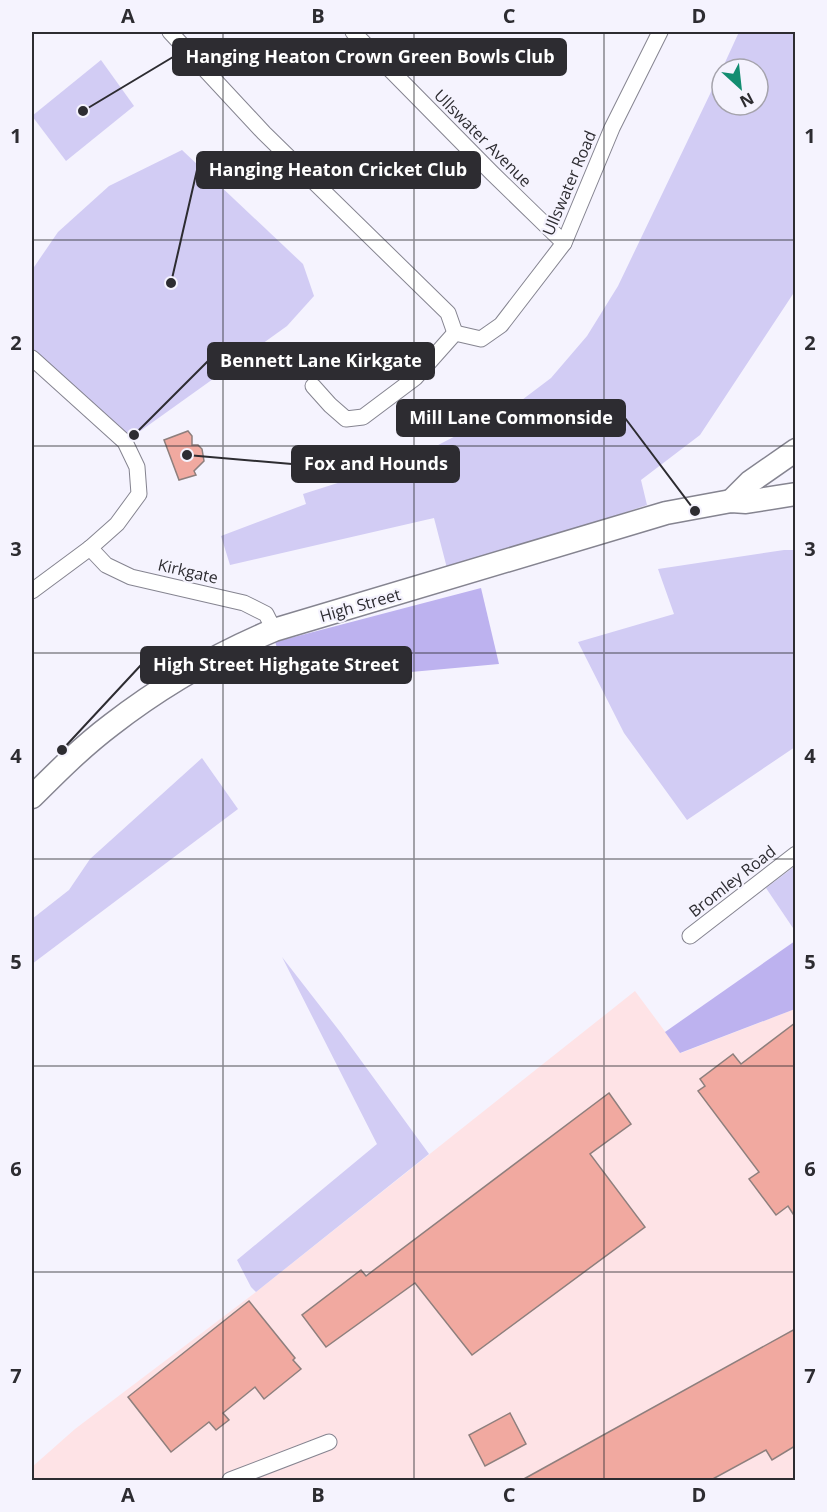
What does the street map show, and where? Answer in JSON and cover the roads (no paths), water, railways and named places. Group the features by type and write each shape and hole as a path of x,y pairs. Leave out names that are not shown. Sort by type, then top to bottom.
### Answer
{"street":[{"path":"170,32 264,133 448,314 455,333 415,378 363,417 346,418 330,405 313,386"},
{"name":"Ullswater Avenue","path":"352,32 564,243"},
{"name":"Ullswater Road","path":"455,333 481,339 501,325 564,243 612,128 660,32"},
{"path":"32,358 125,442 138,467 139,494 117,524 90,548 32,591"},
{"path":"731,501 750,482 795,450"},
{"name":"High Street","path":"32,797 110,725 238,645 274,630 666,513 731,501 746,502 795,494"},
{"name":"Kirkgate","path":"90,548 106,565 132,577 244,603 266,614 274,630"},
{"path":"32,785 70,760"},
{"name":"Bromley Road","path":"690,936 795,854"},
{"path":"230,1480 329,1442"}],"place":[{"name":"Hanging Heaton Crown Green Bowls Club","path":"83,111"},
{"name":"Hanging Heaton Cricket Club","path":"171,283"},
{"name":"Bennett Lane Kirkgate","path":"134,435"},
{"name":"Fox and Hounds","path":"187,455"},
{"name":"Mill Lane Commonside","path":"695,511"},
{"name":"High Street Highgate Street","path":"62,750"}]}
